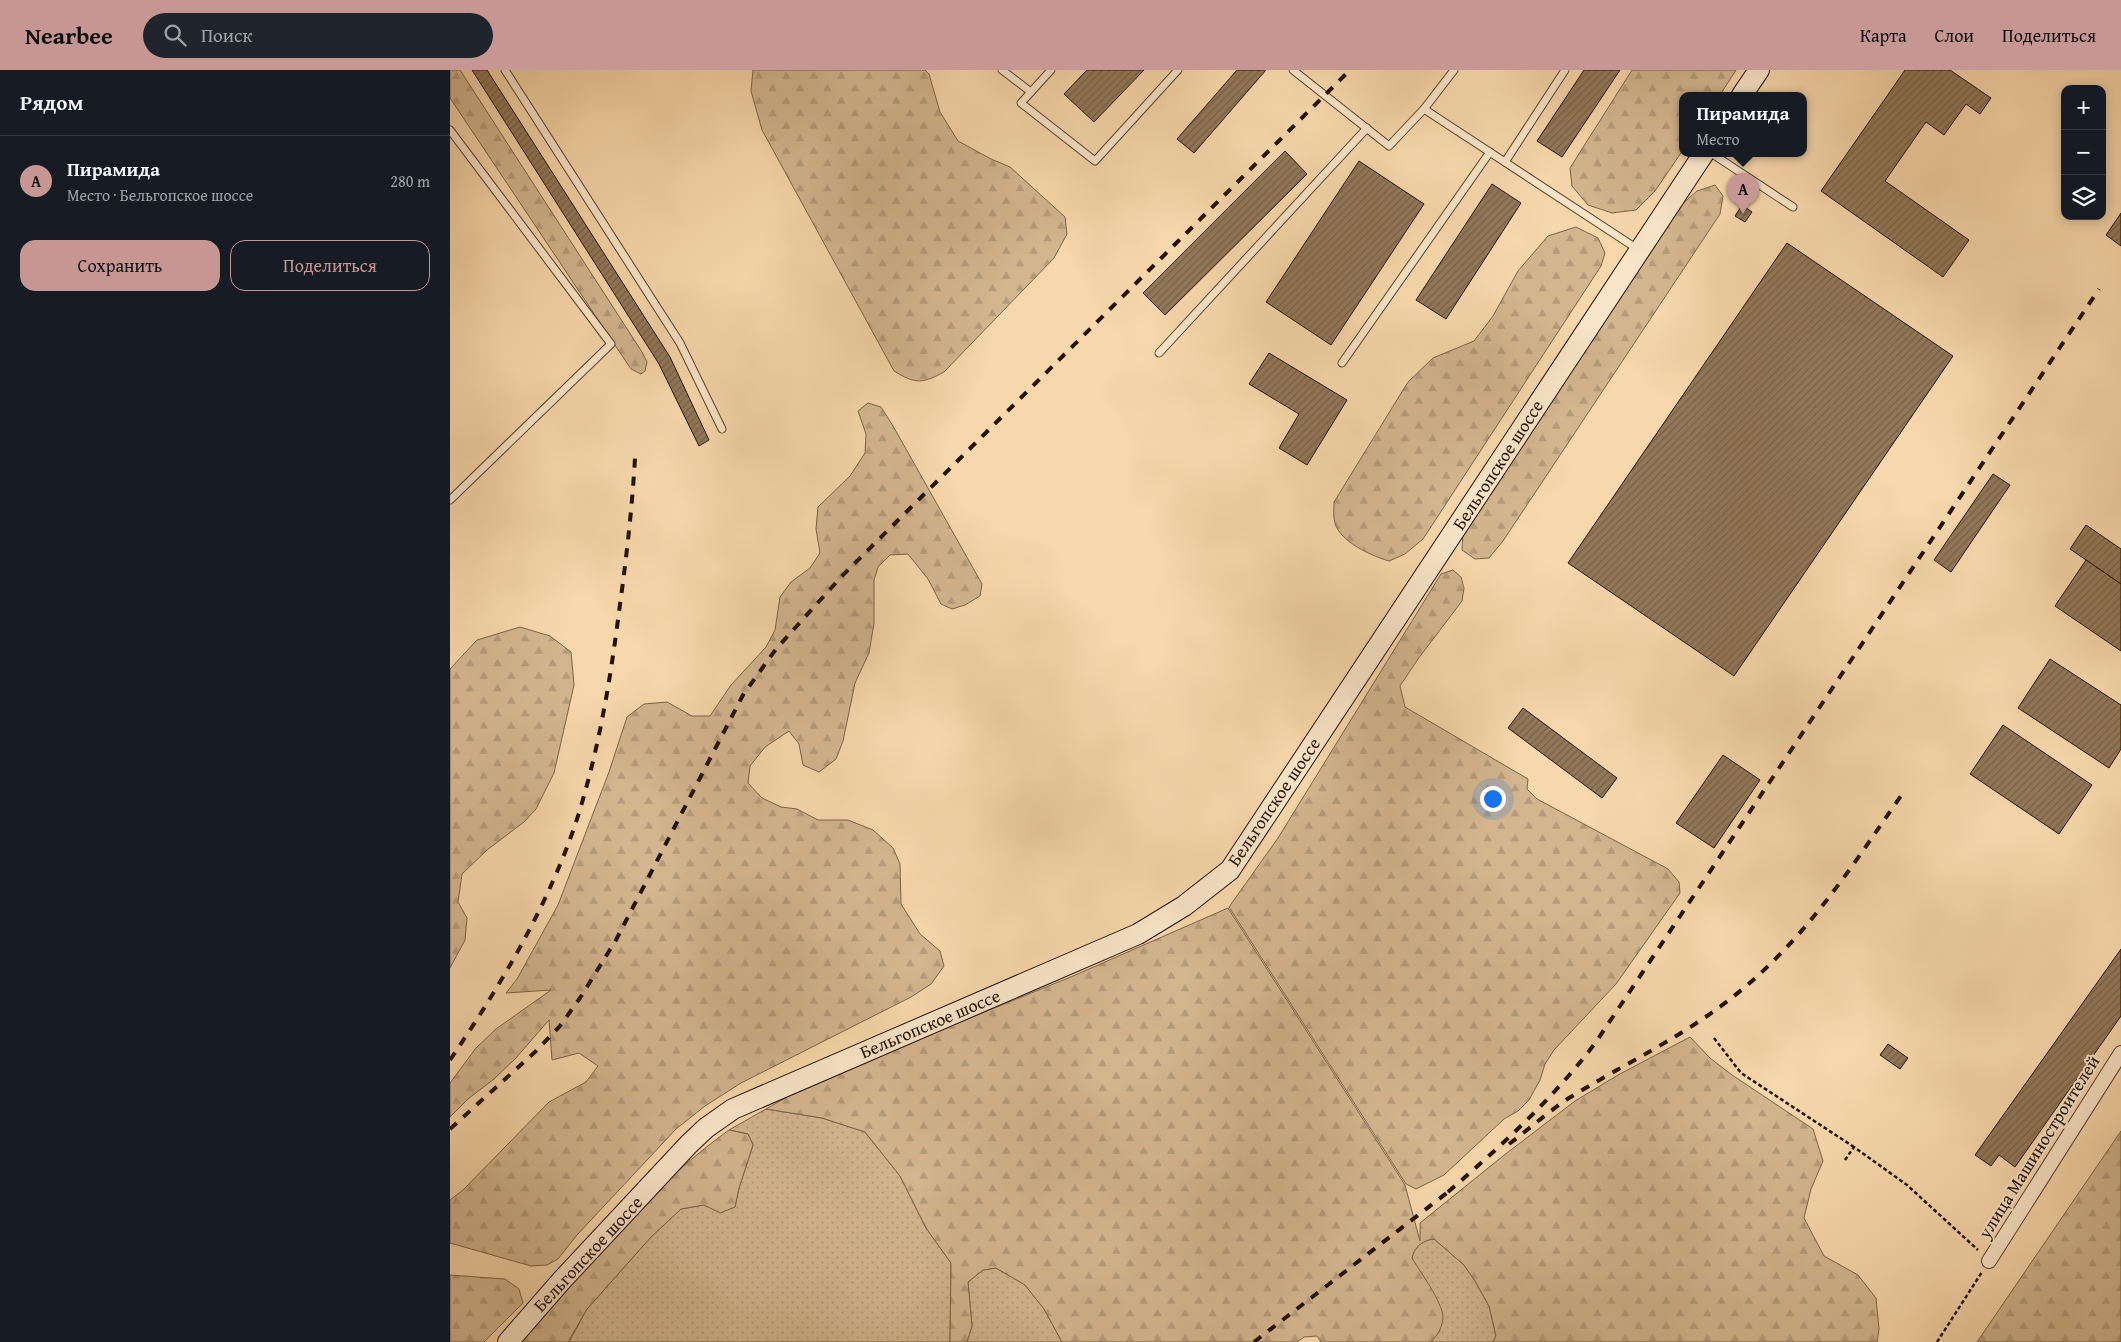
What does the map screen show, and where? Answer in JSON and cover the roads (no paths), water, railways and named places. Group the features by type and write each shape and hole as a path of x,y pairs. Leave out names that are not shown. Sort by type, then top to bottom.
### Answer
{"street":[{"path":"1744,92 1759,70"},
{"name":"Бельгопское шоссе","path":"508,1342 562,1280 689,1144 706,1128 733,1109 1138,934 1184,906 1230,870 1701,157"},
{"name":"улица Машиностроителей","path":"1989,1260 2121,1053"}],"lane":[{"path":"505,70 680,343 722,429"},
{"path":"1002,70 1031,92"},
{"path":"1051,70 1021,103 1095,161 1178,70"},
{"path":"1293,70 1389,146 1424,109 1454,70"},
{"path":"1504,162 1565,70"},
{"path":"1424,109 1639,250"},
{"path":"1159,353 1367,128"},
{"path":"450,130 611,344 450,500"},
{"path":"1342,364 1490,152"},
{"path":"1717,157 1793,206"}],"railway":[{"path":"450,1129 535,1052 560,1026 580,998 616,940 743,695 776,649 842,576 1350,70"},
{"path":"1448,1192 1545,1102 1596,1042 2099,289"},
{"path":"450,1060 506,973 539,912 567,848 578,816 598,740 612,664 626,555 635,458"},
{"path":"1509,1144 1569,1098 1653,1050 1715,1011 1760,974 1784,950 1827,900 1905,790"},
{"path":"1254,1342 1452,1189"}],"place":[{"name":"Пирамида","path":"1743,214"}]}
